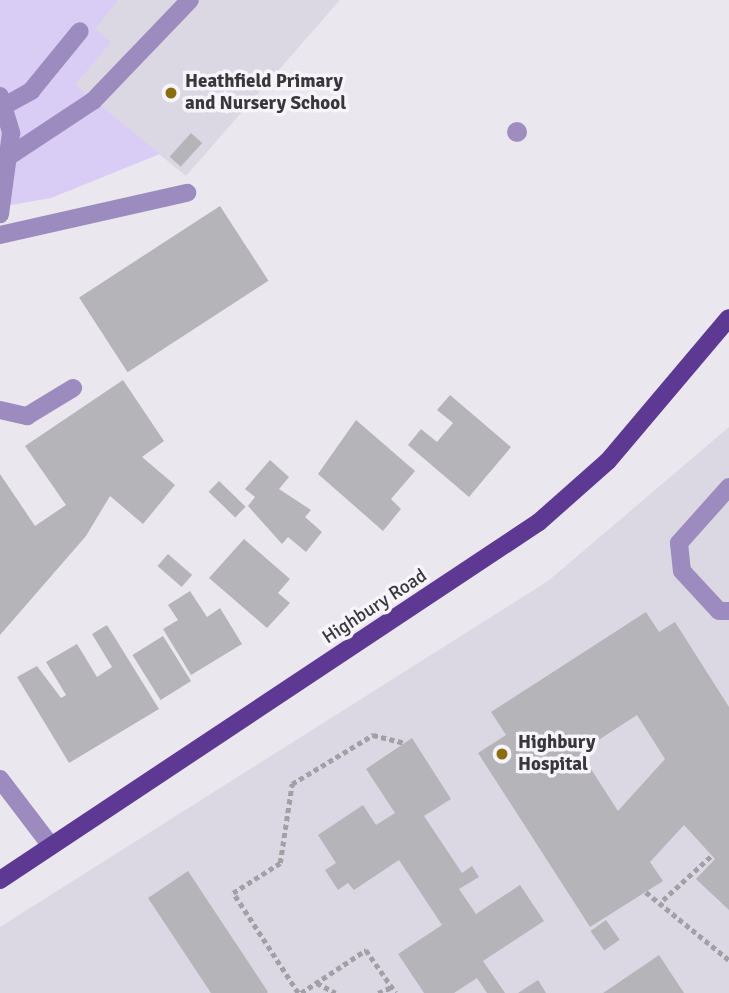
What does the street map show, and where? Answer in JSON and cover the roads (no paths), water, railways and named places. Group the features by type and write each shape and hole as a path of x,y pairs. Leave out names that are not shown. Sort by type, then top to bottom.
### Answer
{"main road":[{"name":"Highbury Road","path":"0,880 539,522 608,461 726,327"}],"lane":[{"path":"8,157 93,101 190,0"},
{"path":"0,214 8,157 3,100 31,91 80,31"},
{"path":"0,235 187,193"},
{"path":"0,410 27,416 73,388"},
{"path":"729,487 679,543 682,571 719,611 729,611"},
{"path":"0,779 51,846"}],"place":[{"name":"Heathfield Primary and Nursery School","path":"171,93"},
{"name":"Highbury Hospital","path":"502,754"}]}
